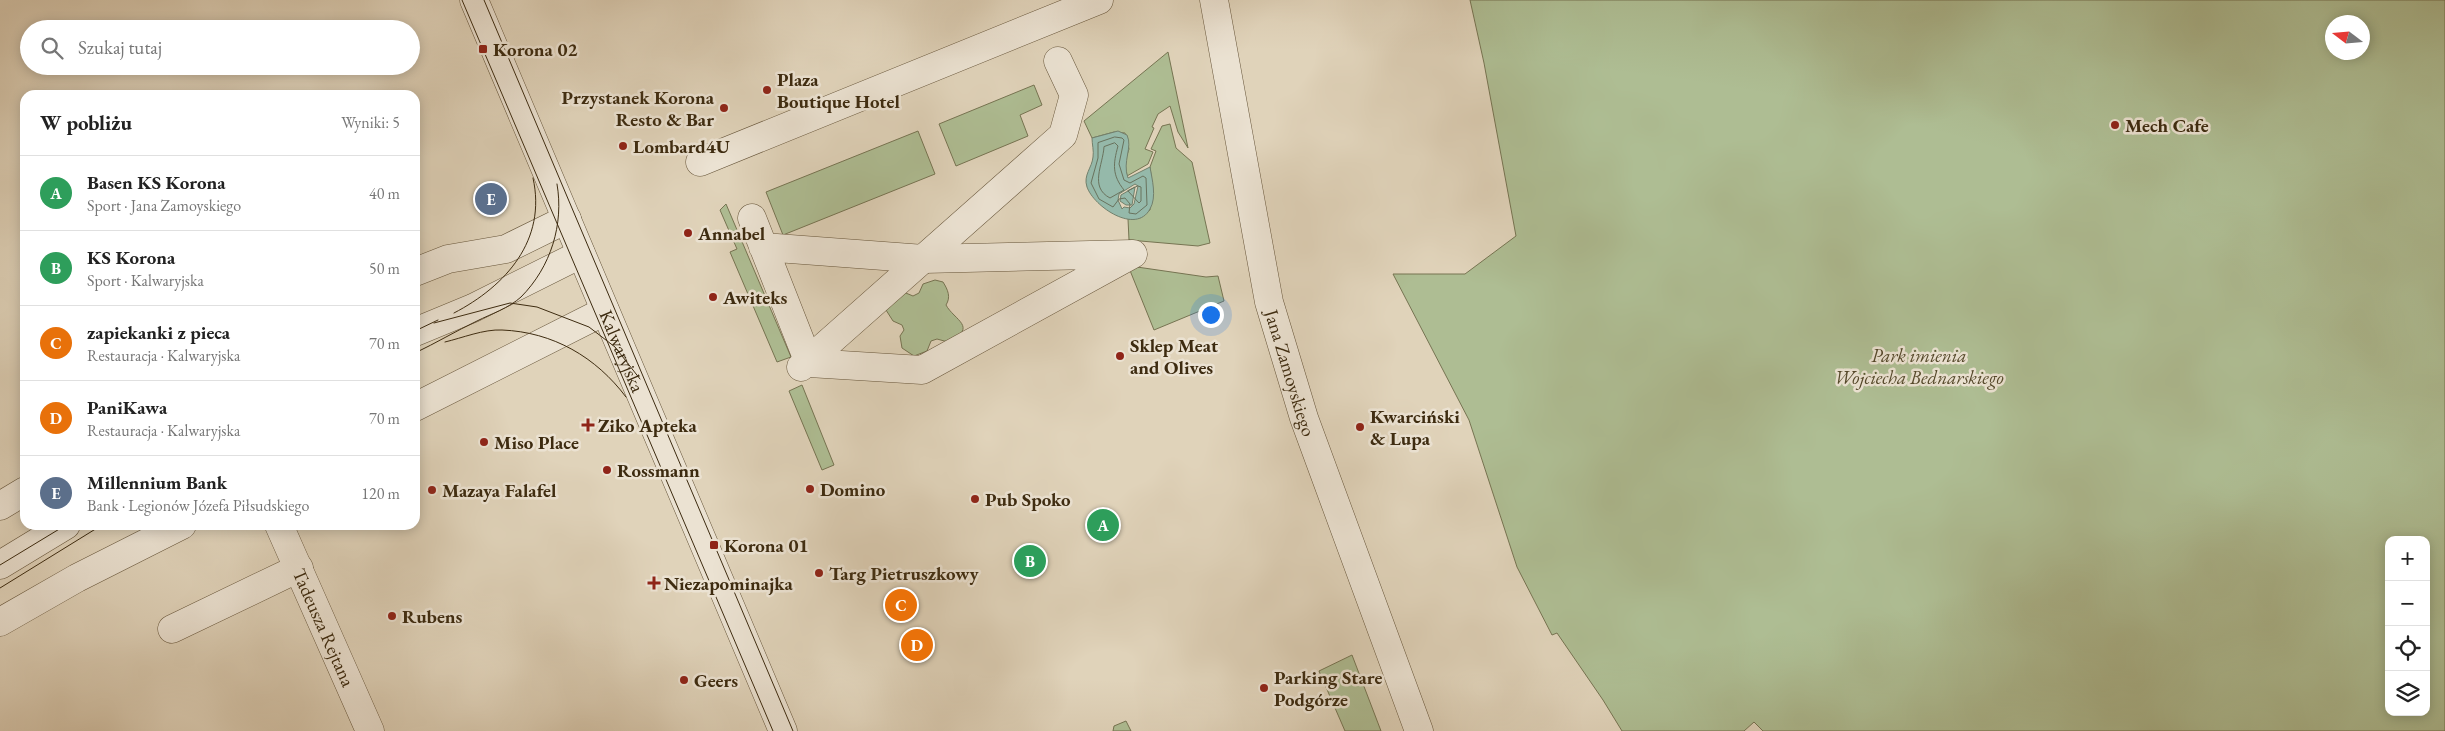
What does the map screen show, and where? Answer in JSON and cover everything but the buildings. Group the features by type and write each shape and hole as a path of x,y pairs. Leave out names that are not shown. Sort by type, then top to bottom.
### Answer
{"street":[{"name":"Kalwaryjska","path":"474,0 783,731"},
{"path":"700,162 1100,0"},
{"name":"Jana Zamoyskiego","path":"1214,0 1269,302 1304,418 1419,731"},
{"path":"802,367 1063,135 1074,95 1058,61"},
{"path":"752,218 802,367"},
{"path":"420,270 448,259 506,249 567,219"},
{"path":"763,247 924,260 1133,254 922,370 802,367"},
{"path":"420,330 474,308 581,254"},
{"path":"420,404 605,311"},
{"path":"0,506 20,494"},
{"path":"0,565 58,530"},
{"path":"0,622 76,578 172,530"},
{"name":"Tadeusza Rejtana","path":"282,530 370,731"},
{"path":"172,629 298,568"}],"green space":[{"name":"Park imienia Wojciecha Bednarskiego","path":"1470,0 2445,0 2445,731 1763,731 1754,722 1744,731 1622,731 1557,633 1552,635 1517,567 1469,420 1393,274 1465,274 1516,236 1484,63"},
{"path":"1168,52 1188,148 1178,132 1170,106 1158,114 1152,127 1154,128 1145,149 1153,152 1148,164 1127,176 1124,164 1129,149 1125,133 1114,132 1092,138 1084,121"},
{"path":"1034,85 1042,105 1020,115 1028,136 956,166 939,124"},
{"path":"1170,124 1176,148 1192,162 1210,243 1198,246 1129,240 1128,219 1140,218 1150,210 1152,183 1150,167 1156,151 1151,149 1162,126"},
{"path":"918,131 935,174 783,235 766,192"},
{"path":"726,204 791,357 777,362 730,252 737,249 720,210"},
{"path":"1137,267 1206,277 1218,276 1224,301 1154,330 1129,268"},
{"path":"935,280 943,282 945,285 949,296 946,305 962,324 962,332 948,342 937,339 931,341 927,351 914,356 902,348 900,336 904,330 902,325 893,321 886,310 901,291 913,296 919,293 923,284"},
{"path":"802,385 834,465 822,470 789,391"},
{"path":"1352,655 1381,731 1345,731 1319,671"},
{"path":"1126,721 1131,731 1113,731 1114,726"}],"water":[{"path":"1118,131 1127,135 1129,140 1126,166 1128,178 1150,167 1153,199 1150,209 1144,216 1126,219 1106,210 1091,195 1086,179 1093,157 1092,138","holes":["1135,184 1138,186 1134,204 1130,208 1124,207 1122,209 1118,200 1119,194"]},
{"path":"1135,187 1132,205 1126,205 1120,201 1121,195"}],"tram line":[{"path":"462,0 773,731"},
{"path":"484,0 793,731"},
{"path":"454,313 490,289 506,275 518,259 528,241 534,221 536,200 533,178"},
{"path":"420,350 511,304 521,297 531,285 547,259 557,229 559,214 557,184"},
{"path":"434,323 510,303 537,307 589,327 615,347 640,379"},
{"path":"420,329 438,320"},
{"path":"445,342 495,330 521,332 539,336 572,349 587,359 601,370 626,397"},
{"path":"0,565 58,530"},
{"path":"0,588 94,530"}],"place":[{"name":"Korona 02","path":"483,49"},
{"name":"Plaza Boutique Hotel","path":"767,90"},
{"name":"Przystanek Korona Resto & Bar","path":"724,108"},
{"name":"Mech Cafe","path":"2115,125"},
{"name":"Lombard4U","path":"623,146"},
{"name":"Millennium Bank","path":"491,199"},
{"name":"Annabel","path":"688,233"},
{"name":"Awiteks","path":"713,297"},
{"name":"Sklep Meat and Olives","path":"1120,356"},
{"name":"Ziko Apteka","path":"588,425"},
{"name":"Kwarciński & Lupa","path":"1360,427"},
{"name":"Miso Place","path":"484,442"},
{"name":"Rossmann","path":"607,470"},
{"name":"Domino","path":"810,489"},
{"name":"Mazaya Falafel","path":"432,490"},
{"name":"Pub Spoko","path":"975,499"},
{"name":"Basen KS Korona","path":"1103,525"},
{"name":"Korona 01","path":"714,545"},
{"name":"KS Korona","path":"1030,561"},
{"name":"Targ Pietruszkowy","path":"819,573"},
{"name":"Niezapominajka","path":"654,583"},
{"name":"zapiekanki z pieca","path":"901,605"},
{"name":"Rubens","path":"392,616"},
{"name":"PaniKawa","path":"917,645"},
{"name":"Geers","path":"684,680"},
{"name":"Parking Stare Podgórze","path":"1264,688"}]}
